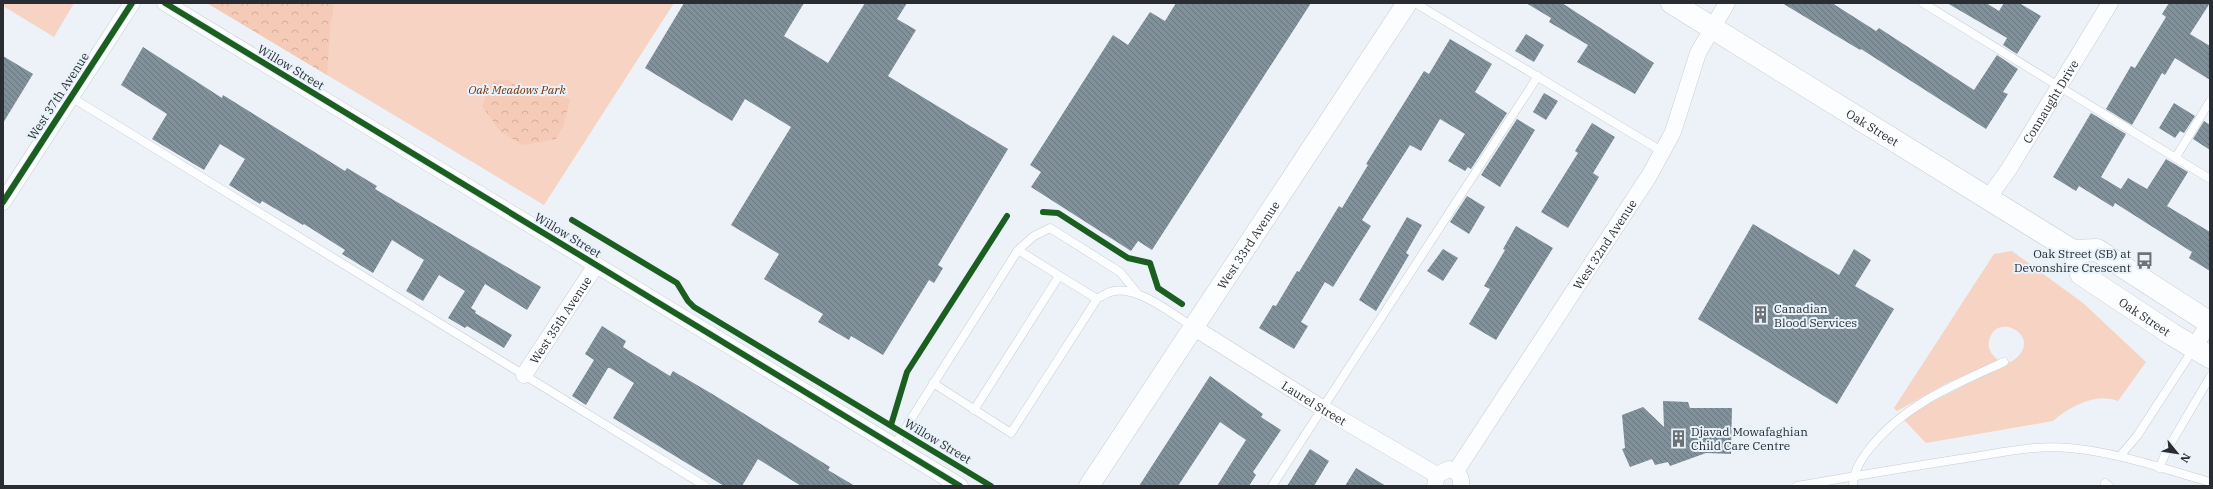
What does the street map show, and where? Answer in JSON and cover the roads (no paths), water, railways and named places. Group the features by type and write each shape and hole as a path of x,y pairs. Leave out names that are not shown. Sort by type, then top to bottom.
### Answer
{"main road":[{"name":"Oak Street","path":"1672,3 2073,251 2081,274 2202,352"},
{"path":"2073,251 2097,250 2210,322"}],"street":[{"name":"West 37th Avenue","path":"3,202 132,3"},
{"name":"Willow Street","path":"165,3 960,486"},
{"name":"West 33rd Avenue","path":"1089,486 1407,3"},
{"name":"West 32nd Avenue","path":"1458,479 1663,152 1681,111 1698,53 1726,3"},
{"name":"Connaught Drive","path":"1988,198 2009,169 2058,86 2110,3"},
{"name":"West 35th Avenue","path":"524,375 596,265"},
{"path":"2202,352 2210,322"},
{"name":"Laurel Street","path":"1193,327 1436,480"},
{"path":"1436,480 1444,470 1458,479"}],"lane":[{"path":"1415,3 1663,152"},
{"path":"1923,3 2210,179"},
{"path":"1272,486 1538,76"},
{"path":"71,97 706,486"},
{"path":"2176,157 2210,101"},
{"path":"894,446 1018,250 1034,236 1050,228 1120,272 1138,294"},
{"path":"1018,250 1097,299"},
{"path":"974,410 1059,276"},
{"path":"933,384 1011,433 1097,299 1115,291 1138,294 1150,298 1193,327"},
{"path":"2120,456 2202,352"},
{"path":"1853,486 1853,476 1865,455 1884,431 1911,408 1932,395 2004,362"},
{"path":"2159,468 2167,450 2210,377"},
{"path":"1797,486 1853,476 2040,448 2069,448 2120,456 2210,482"}],"place":[{"name":"Oak Street (SB) at Devonshire Crescent","path":"2144,260"},
{"name":"Canadian Blood Services","path":"1761,315"},
{"name":"Djavad Mowafaghian Child Care Centre","path":"1678,438"}],"park label":[{"name":"Oak Meadows Park","path":"517,89"}]}
